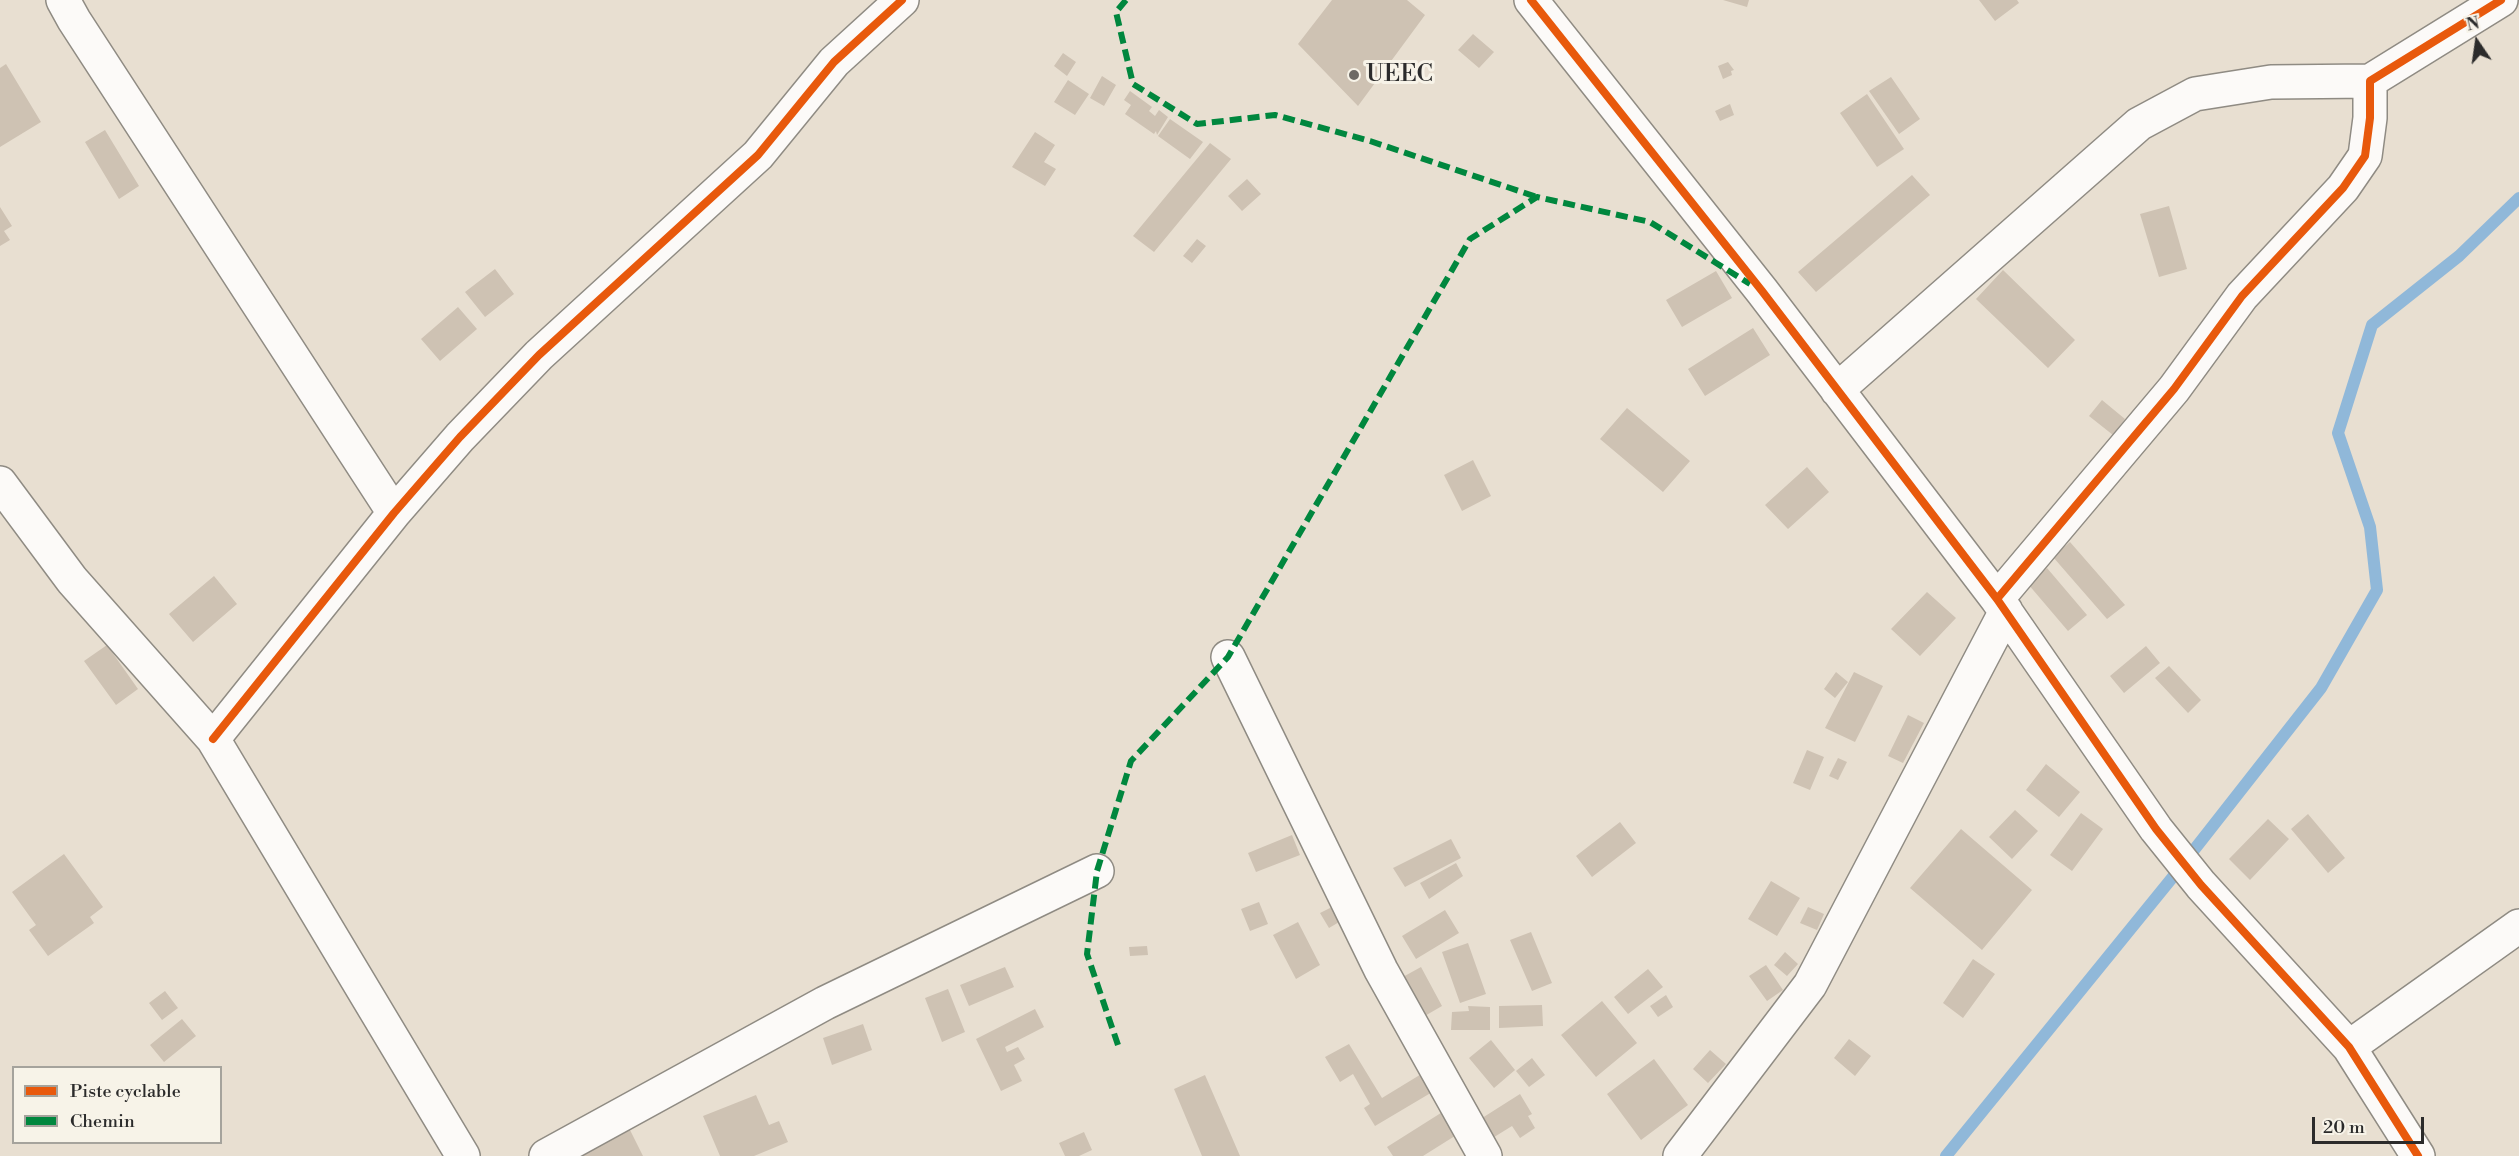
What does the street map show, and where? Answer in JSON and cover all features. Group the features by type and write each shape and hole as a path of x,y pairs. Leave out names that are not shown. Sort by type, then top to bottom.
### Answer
{"street":[{"path":"63,0 394,513"},
{"path":"213,739 394,513 460,437 539,355 758,155 834,63 902,0"},
{"path":"1531,0 1838,390 2001,605 2156,829 2201,885 2349,1047 2418,1156"},
{"path":"1838,390 2139,124 2195,94 2271,81 2370,81 2501,0"},
{"path":"1680,1156 1810,985 2001,605 2174,389 2242,296 2343,188 2365,156 2370,118 2370,81"},
{"path":"0,483 72,580 213,739 462,1156"},
{"path":"1228,657 1381,970 1485,1156"},
{"path":"546,1156 825,1003 1096,871"},
{"path":"2349,1047 2519,926"}],"building":[{"name":"UEEC","path":"1332,0 1407,0 1425,15 1358,106 1298,44"},
{"path":"1723,0 1749,0 1747,7"},
{"path":"1979,0 2017,0 2019,3 1995,21"},
{"path":"1473,34 1494,52 1479,68 1458,50"},
{"path":"1063,53 1076,62 1067,76 1054,66"},
{"path":"1728,62 1734,70 1731,71 1732,75 1723,79 1718,66"},
{"path":"6,64 41,122 0,147 0,68"},
{"path":"1102,76 1116,85 1104,106 1090,98"},
{"path":"1891,77 1920,119 1899,134 1869,91"},
{"path":"1068,80 1089,94 1075,115 1054,102"},
{"path":"1130,91 1152,107 1149,111 1155,116 1159,110 1168,117 1157,135 1156,131 1154,134 1125,114 1131,105 1124,100"},
{"path":"1867,94 1904,149 1877,167 1840,113"},
{"path":"1730,104 1734,115 1720,121 1715,111"},
{"path":"1170,119 1203,142 1190,159 1158,136"},
{"path":"105,130 139,186 119,199 85,142"},
{"path":"1035,132 1055,145 1044,162 1056,169 1045,186 1012,167"},
{"path":"1210,143 1231,159 1154,252 1133,236"},
{"path":"1912,175 1930,195 1816,292 1798,272"},
{"path":"1247,179 1261,194 1242,211 1228,196"},
{"path":"2169,206 2187,269 2159,277 2140,214"},
{"path":"0,207 12,226 4,231 10,240 0,246"},
{"path":"1197,239 1206,246 1192,263 1183,256"},
{"path":"495,269 514,294 485,317 465,292"},
{"path":"2003,270 2075,340 2048,368 1976,299"},
{"path":"1716,271 1732,298 1682,327 1666,300"},
{"path":"458,307 477,329 440,361 421,339"},
{"path":"1753,328 1770,355 1705,396 1688,369"},
{"path":"2102,400 2125,419 2113,435 2089,416"},
{"path":"1627,408 1690,461 1663,492 1600,439"},
{"path":"1473,460 1491,496 1462,511 1444,475"},
{"path":"1807,467 1829,492 1788,529 1765,505"},
{"path":"2070,542 2125,605 2107,619 2053,557"},
{"path":"2047,568 2087,615 2068,631 2028,584"},
{"path":"214,576 237,604 193,642 169,614"},
{"path":"1927,592 1956,618 1920,656 1891,629"},
{"path":"107,645 138,689 116,705 84,661"},
{"path":"2146,646 2160,663 2124,693 2110,676"},
{"path":"2169,666 2201,700 2188,713 2155,678"},
{"path":"1836,672 1848,682 1835,698 1824,689"},
{"path":"1854,672 1883,686 1855,742 1825,728"},
{"path":"1908,715 1924,723 1903,763 1888,756"},
{"path":"1807,750 1824,757 1810,790 1793,783"},
{"path":"1838,758 1847,762 1838,780 1829,776"},
{"path":"2046,764 2080,792 2059,817 2026,790"},
{"path":"2015,810 2038,831 2012,859 1989,837"},
{"path":"2081,813 2103,829 2072,871 2050,855"},
{"path":"2308,814 2345,858 2328,873 2291,829"},
{"path":"2268,819 2289,839 2250,880 2229,859"},
{"path":"1620,822 1636,843 1592,877 1576,856"},
{"path":"1961,829 2032,890 1982,950 1910,888"},
{"path":"1292,835 1300,855 1256,872 1248,853"},
{"path":"1451,839 1461,858 1405,887 1393,868"},
{"path":"64,854 103,907 90,917 94,923 48,956 29,930 36,925 12,892"},
{"path":"1456,863 1463,876 1429,899 1420,883"},
{"path":"1771,881 1800,898 1777,936 1748,919"},
{"path":"1259,902 1268,924 1250,931 1241,909"},
{"path":"1338,904 1346,918 1329,928 1320,913"},
{"path":"1808,907 1824,914 1817,930 1800,923"},
{"path":"1445,910 1459,933 1416,959 1402,936"},
{"path":"1298,922 1320,965 1296,979 1273,935"},
{"path":"1531,932 1552,983 1532,991 1510,940"},
{"path":"1468,943 1486,994 1460,1003 1442,952"},
{"path":"1147,946 1148,955 1130,956 1129,947"},
{"path":"1785,952 1798,964 1787,976 1774,965"},
{"path":"1973,959 1995,974 1963,1018 1943,1003"},
{"path":"1766,965 1783,990 1767,1001 1749,976"},
{"path":"1005,967 1014,987 969,1006 960,985"},
{"path":"1421,967 1442,1006 1423,1017 1401,978"},
{"path":"1648,969 1663,987 1628,1014 1614,997"},
{"path":"948,989 965,1032 942,1042 925,998"},
{"path":"165,991 178,1008 162,1020 149,1003"},
{"path":"1666,995 1673,1007 1658,1017 1650,1006"},
{"path":"1602,1001 1637,1043 1596,1077 1561,1035"},
{"path":"1542,1005 1543,1026 1499,1028 1499,1006"},
{"path":"1468,1006 1490,1007 1490,1030 1451,1030 1452,1012 1469,1011"},
{"path":"1035,1009 1044,1027 1005,1047 1007,1052 1018,1047 1025,1059 1014,1065 1022,1081 1001,1091 976,1039"},
{"path":"182,1019 196,1036 164,1062 150,1045"},
{"path":"863,1024 872,1050 832,1065 823,1038"},
{"path":"1849,1039 1871,1056 1855,1076 1834,1058"},
{"path":"1491,1040 1515,1070 1494,1088 1469,1058"},
{"path":"1349,1044 1382,1098 1423,1073 1434,1091 1375,1126 1364,1108 1370,1104 1353,1074 1340,1082 1325,1057"},
{"path":"1710,1050 1726,1064 1708,1083 1693,1069"},
{"path":"1532,1058 1545,1075 1529,1087 1516,1071"},
{"path":"1654,1059 1688,1105 1641,1140 1607,1094"},
{"path":"1205,1075 1240,1156 1202,1156 1174,1089"},
{"path":"1520,1094 1532,1114 1528,1116 1535,1128 1520,1138 1512,1126 1491,1139 1479,1120"},
{"path":"756,1095 769,1125 779,1121 788,1142 754,1156 720,1156 703,1116"},
{"path":"1444,1111 1458,1134 1423,1156 1393,1156 1387,1147"},
{"path":"627,1124 643,1156 567,1156"},
{"path":"1084,1132 1092,1150 1079,1156 1065,1156 1059,1143"}],"waterway":[{"path":"1946,1156 2172,878 2321,688 2377,590 2370,527 2338,433 2372,325 2459,256 2519,198"}],"marked path":[{"path":"1126,0 1116,12 1133,84 1197,124 1275,115 1370,141 1537,197"},
{"path":"1118,1045 1087,954 1097,871 1131,761 1228,657 1470,239 1537,197 1650,222 1750,284"}],"cycle path":[{"path":"213,739 394,513 460,437 539,355 758,155 834,62 902,0"},
{"path":"1531,0 1762,291 1997,599 2156,829 2201,885 2349,1047 2418,1156"},
{"path":"1997,599 2174,389 2242,296 2343,188 2365,156 2370,118 2370,81 2501,0"}],"place":[{"name":"UEEC","path":"1354,75"}]}
